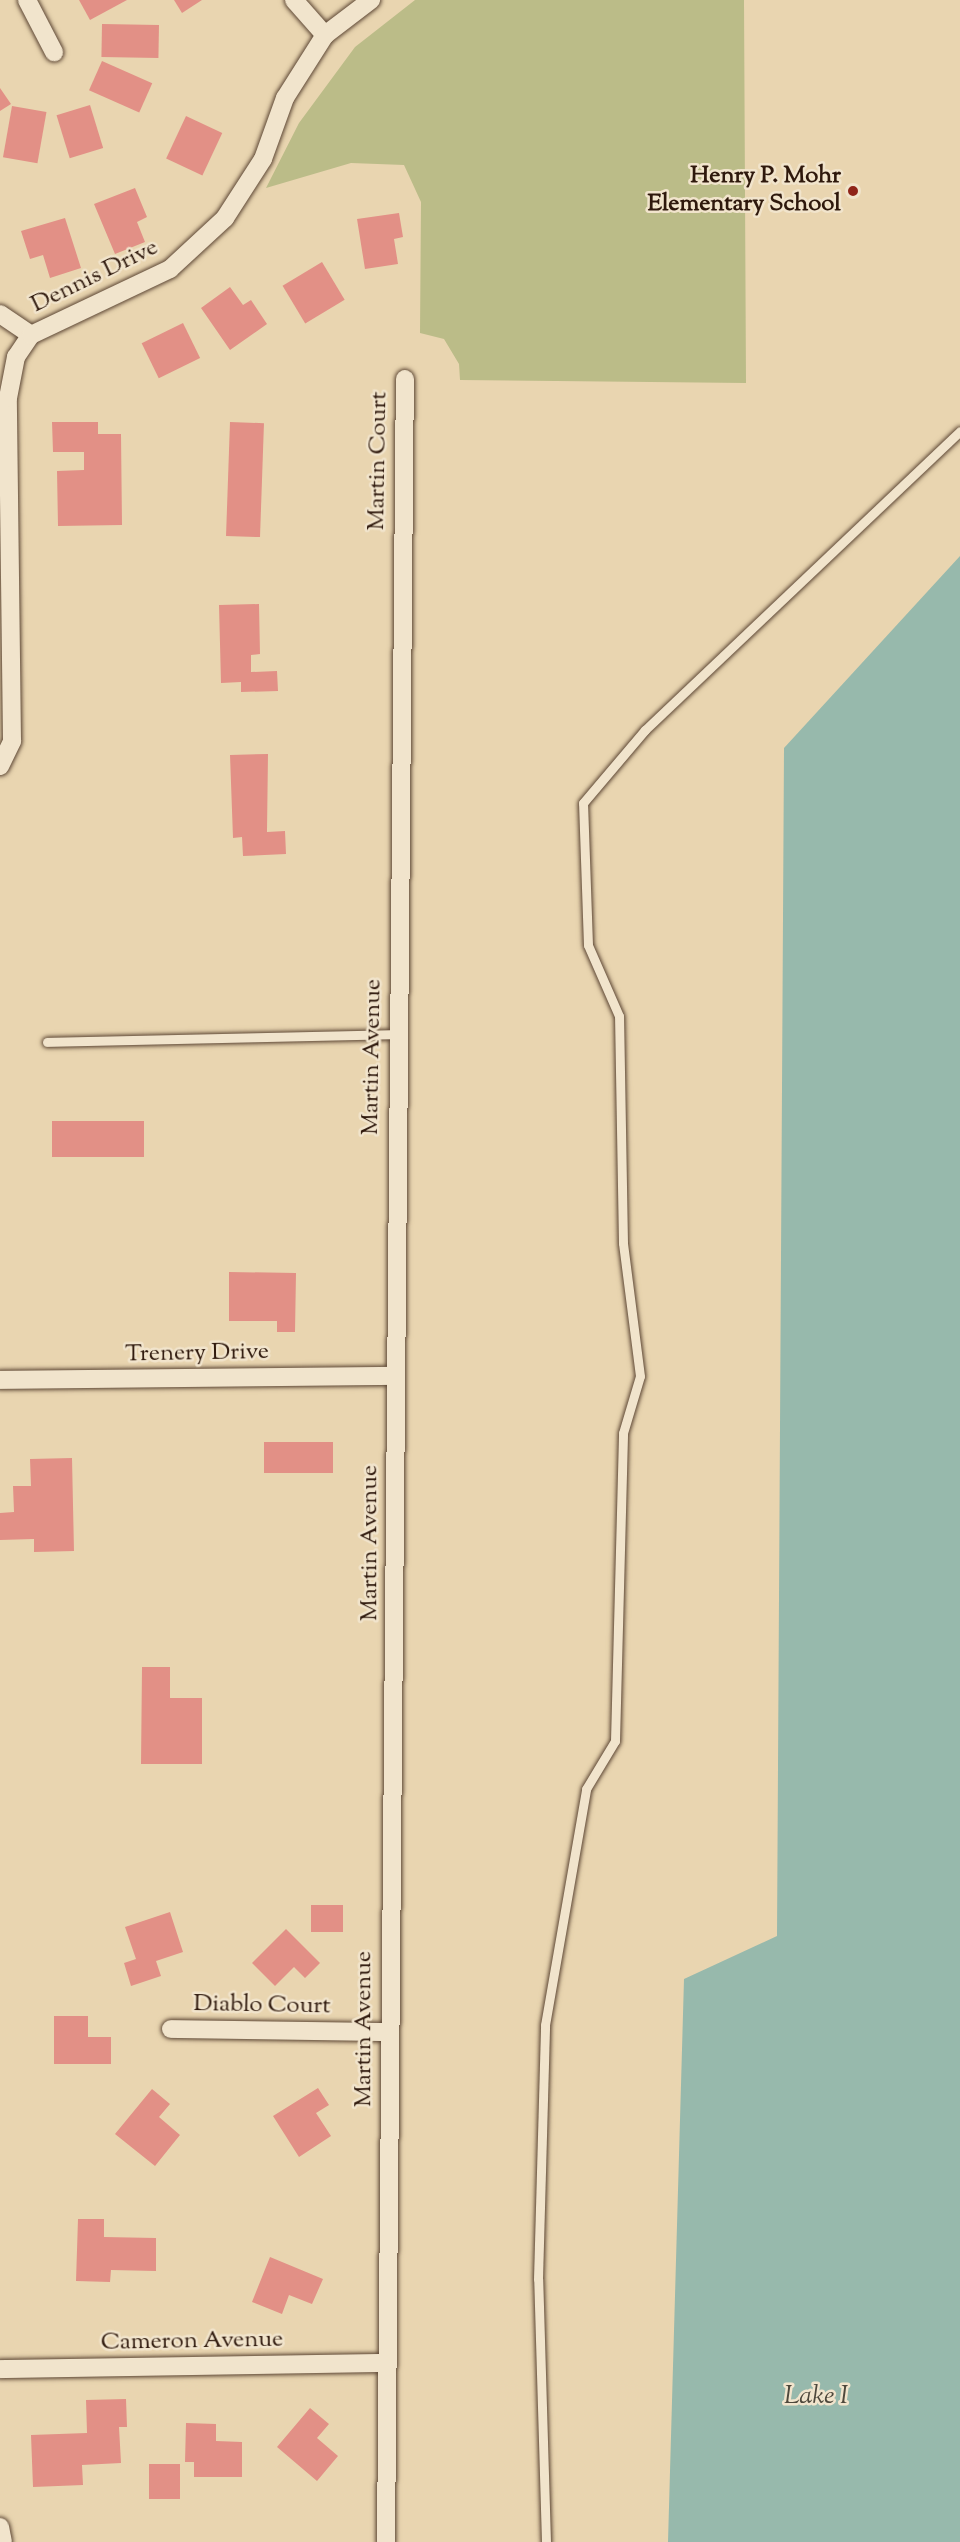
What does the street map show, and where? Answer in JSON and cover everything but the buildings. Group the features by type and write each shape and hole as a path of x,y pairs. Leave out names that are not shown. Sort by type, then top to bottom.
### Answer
{"street":[{"path":"27,0 54,52"},
{"path":"294,0 326,35"},
{"name":"Dennis Drive","path":"1,766 12,741 6,514 8,398 16,357 31,334 171,269 225,218 263,159 285,98 326,35 371,0"},
{"path":"0,314 31,334"},
{"name":"Martin Court","path":"401,544 405,379"},
{"name":"Martin Avenue","path":"386,2542 385,2362 389,2032 395,1811 394,1376 401,544"},
{"name":"Trenery Drive","path":"0,1380 394,1376"},
{"name":"Diablo Court","path":"171,2029 389,2032"},
{"name":"Cameron Avenue","path":"0,2369 385,2362"},
{"path":"0,2527 3,2542"}],"lane":[{"path":"546,2542 538,2279 545,2025 586,1789 615,1741 623,1433 640,1376 623,1243 619,1016 588,945 583,803 645,730 960,431"},
{"path":"47,1042 397,1034"}],"green space":[{"path":"415,0 744,0 746,383 460,380 459,364 444,339 420,333 421,202 404,165 351,163 266,188 299,123 355,47"}],"water":[{"name":"Lake I","path":"960,556 960,2542 668,2542 684,1979 777,1936 784,748"}],"place":[{"name":"Henry P. Mohr Elementary School","path":"853,191"}]}
